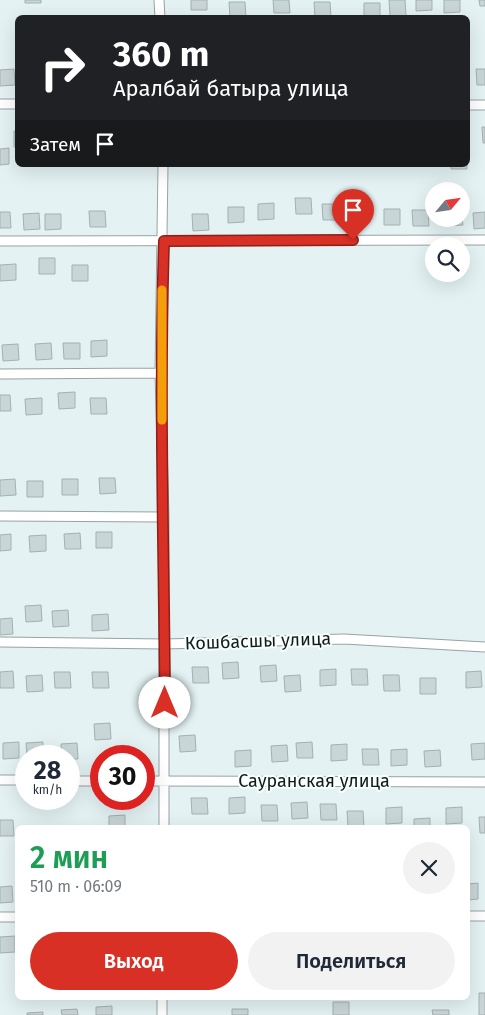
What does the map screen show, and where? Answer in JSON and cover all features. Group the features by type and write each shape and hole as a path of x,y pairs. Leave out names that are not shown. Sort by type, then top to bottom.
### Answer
{"street":[{"path":"159,0 160,15"},
{"path":"0,104 15,104"},
{"path":"470,105 485,105"},
{"path":"163,167 164,241 160,373 164,517 166,781 164,825"},
{"path":"0,241 485,240"},
{"path":"0,374 160,373"},
{"path":"0,516 164,517"},
{"name":"Кошбасшы улица","path":"0,642 165,644 344,639 485,647"},
{"path":"0,780 15,780"},
{"name":"Сауранская улица","path":"155,781 485,782"},
{"path":"470,916 485,916"},
{"path":"0,917 15,917"},
{"path":"162,1000 162,1015"}],"building":[{"path":"25,0 41,0 41,3 25,3"},
{"path":"191,0 207,0 207,10 191,10"},
{"path":"273,0 289,0 290,13 274,13"},
{"path":"389,0 405,0 406,15 390,15"},
{"path":"416,0 432,0 432,10 416,11"},
{"path":"444,0 460,0 460,12 444,13"},
{"path":"479,0 485,0 485,6 480,6"},
{"path":"229,2 245,2 246,15 230,15"},
{"path":"314,2 330,2 331,15 315,15"},
{"path":"364,3 380,3 380,15 364,15"},
{"path":"14,69 15,85 0,86 0,70"},
{"path":"476,69 485,69 485,85 477,85"},
{"path":"482,127 485,127 485,143 483,143"},
{"path":"14,131 15,131 15,147"},
{"path":"9,148 9,164 0,165 0,149"},
{"path":"451,167 467,167 467,169 451,169"},
{"path":"295,198 311,198 312,214 296,214"},
{"path":"274,203 274,219 258,220 258,204"},
{"path":"322,204 338,204 339,220 323,220"},
{"path":"366,206 366,222 350,223 350,207"},
{"path":"228,207 244,207 244,222 228,223"},
{"path":"384,209 400,209 400,225 384,225"},
{"path":"412,210 425,210 425,226 413,226"},
{"path":"89,211 105,211 106,227 90,227"},
{"path":"0,212 10,212 11,228 0,228"},
{"path":"485,212 485,228 474,229 473,213"},
{"path":"39,213 40,229 24,230 23,214"},
{"path":"45,214 61,214 61,229 45,230"},
{"path":"192,214 208,214 209,230 193,231"},
{"path":"39,258 55,258 55,274 39,274"},
{"path":"16,264 16,280 0,281 0,265"},
{"path":"72,265 88,265 88,281 72,281"},
{"path":"107,340 107,356 91,357 91,341"},
{"path":"51,343 52,359 36,360 35,344"},
{"path":"63,343 80,343 80,359 64,359"},
{"path":"18,344 19,360 3,361 2,345"},
{"path":"75,392 75,408 59,409 58,393"},
{"path":"0,395 10,395 11,411 0,411"},
{"path":"42,398 42,414 26,415 25,399"},
{"path":"90,398 106,398 107,414 91,414"},
{"path":"99,478 115,478 116,493 100,494"},
{"path":"15,479 16,495 0,496 0,480"},
{"path":"62,479 78,479 78,495 62,495"},
{"path":"27,481 43,481 43,497 27,497"},
{"path":"96,532 112,532 112,548 96,548"},
{"path":"80,533 81,549 65,549 64,534"},
{"path":"11,534 11,550 0,551 0,535"},
{"path":"46,535 46,551 30,552 29,536"},
{"path":"41,605 42,621 26,622 25,606"},
{"path":"68,610 69,626 53,627 52,611"},
{"path":"108,614 109,630 92,631 92,615"},
{"path":"12,618 13,634 0,635 0,619"},
{"path":"238,662 239,678 223,679 222,663"},
{"path":"276,665 277,681 261,682 260,666"},
{"path":"192,667 208,667 209,683 193,683"},
{"path":"336,669 336,685 320,686 320,670"},
{"path":"351,669 367,669 368,685 352,685"},
{"path":"13,671 14,688 0,688 0,672"},
{"path":"481,671 482,687 466,688 466,672"},
{"path":"54,672 70,672 71,688 55,688"},
{"path":"92,672 108,672 109,688 93,688"},
{"path":"42,675 43,691 27,692 26,676"},
{"path":"300,675 301,691 285,692 284,676"},
{"path":"383,675 399,675 400,691 384,691"},
{"path":"420,678 436,678 436,694 420,694"},
{"path":"110,723 111,739 95,740 94,724"},
{"path":"195,735 196,751 180,752 179,736"},
{"path":"19,742 19,745 15,745 15,758 3,759 3,743"},
{"path":"43,742 43,745 26,745 26,743"},
{"path":"312,742 313,758 297,758 296,743"},
{"path":"77,743 77,745 61,745"},
{"path":"485,743 485,759 472,760 471,744"},
{"path":"347,744 347,760 331,761 331,745"},
{"path":"287,745 288,761 272,762 271,746"},
{"path":"362,749 378,749 379,765 363,765"},
{"path":"407,749 407,765 391,766 391,750"},
{"path":"251,750 251,766 235,767 235,751"},
{"path":"440,750 441,766 425,767 424,751"},
{"path":"245,797 245,813 229,814 229,798"},
{"path":"191,798 207,798 208,814 192,814"},
{"path":"307,802 308,818 292,819 291,803"},
{"path":"320,804 336,804 337,820 321,820"},
{"path":"261,805 277,805 278,821 262,821"},
{"path":"402,807 402,823 386,824 386,808"},
{"path":"462,807 462,823 446,824 446,808"},
{"path":"347,811 363,811 364,825 348,825"},
{"path":"125,815 125,825 109,825 109,816"},
{"path":"479,817 485,817 485,833 480,833"},
{"path":"430,818 430,825 414,825 414,819"},
{"path":"0,820 13,820 14,836 0,836"},
{"path":"478,883 478,899 470,900 470,884"},
{"path":"12,886 13,902 0,903 0,887"},
{"path":"15,936 15,952 0,953 0,937"},
{"path":"479,993 485,993 485,1015 479,1015"},
{"path":"333,1002 349,1002 349,1015 333,1015"},
{"path":"112,1006 112,1015 96,1015 96,1007"},
{"path":"77,1009 78,1015 62,1015 61,1010"},
{"path":"232,1009 248,1009 248,1015 232,1015"},
{"path":"432,1010 449,1010 449,1015 433,1015"},
{"path":"43,1012 43,1015 27,1015 27,1013"}],"slow traffic":[{"path":"162,290 160,373 162,420"}],"route":[{"path":"165,703 164,517 160,373 164,241 353,240"}]}
